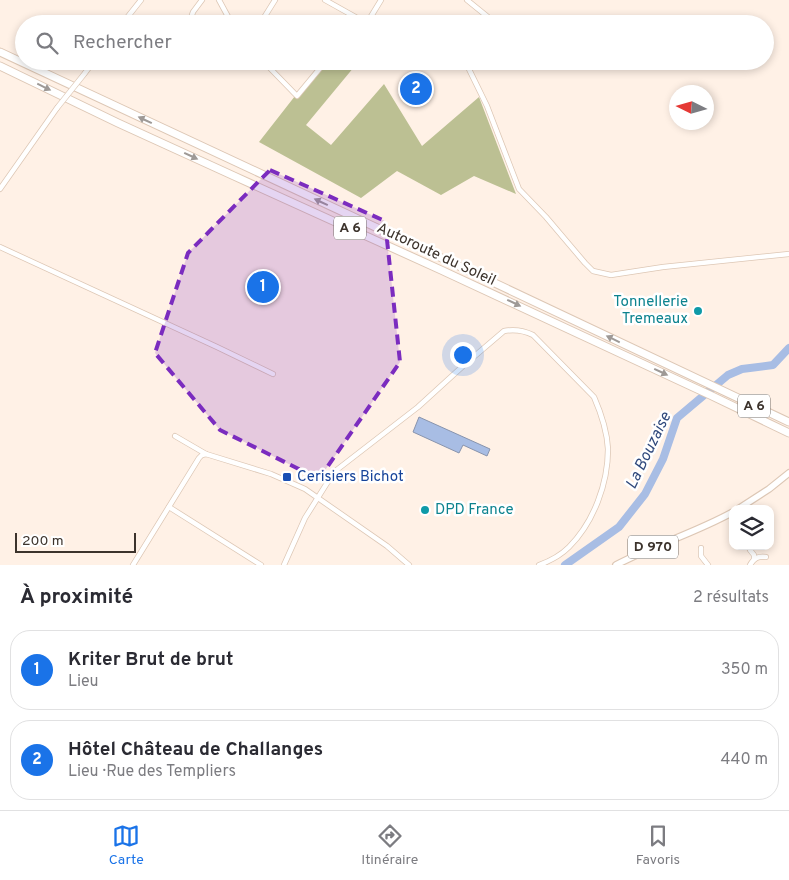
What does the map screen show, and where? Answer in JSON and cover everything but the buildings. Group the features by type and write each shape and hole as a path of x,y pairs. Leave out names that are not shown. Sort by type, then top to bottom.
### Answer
{"highway":[{"name":"Autoroute du Soleil","path":"0,52 15,59"},
{"name":"Autoroute du Soleil","path":"0,66 168,146 441,270 789,433"},
{"name":"Autoroute du Soleil","path":"39,70 789,422"},
{"path":"775,427 789,438"}],"main road":[{"path":"744,505 789,473"},
{"name":"D 970","path":"616,565 729,514"}],"street":[{"path":"129,15 141,0"},
{"path":"192,15 202,0"},
{"path":"219,0 227,15"},
{"path":"266,15 275,0"},
{"path":"325,0 349,15"},
{"path":"373,15 381,0"},
{"path":"467,0 486,15"},
{"path":"0,189 57,108 87,70"},
{"path":"272,70 297,96 319,70"},
{"path":"470,70 488,106 520,189 593,271 611,275 663,267 789,254"},
{"path":"0,247 273,374"},
{"path":"284,565 304,518 334,472 418,407 504,331 512,330 523,331 533,335 586,388 594,397 606,429 608,448 606,464 601,490 594,510 584,529 568,547 549,561 540,565"},
{"path":"175,436 206,454 278,477 305,489 380,541 409,565"},
{"path":"133,565 200,458 206,454"},
{"path":"169,507 261,565"},
{"path":"701,548 702,556 708,565"},
{"path":"750,550 754,555 754,559"},
{"path":"750,565 754,559 760,556 766,557"}],"highlighted area":[{"path":"270,170 385,221 400,362 319,479 220,430 155,353 188,253"}],"green space":[{"path":"318,70 352,70 306,125 331,145 384,84 422,146 479,97 516,194 474,176 441,195 397,171 361,198 259,142"}],"water":[{"path":"419,417 490,449 487,456 463,445 459,453 413,432"}],"waterway":[{"name":"La Bouzaise","path":"565,565 619,527 645,494 663,459 677,418 728,375 742,369 773,365 789,348"}],"place":[{"name":"Hôtel Château de Challanges","path":"416,89"},
{"name":"Kriter Brut de brut","path":"263,287"},
{"name":"Tonnellerie Tremeaux","path":"698,311"},
{"name":"Cerisiers Bichot","path":"287,477"},
{"name":"DPD France","path":"425,510"}]}
